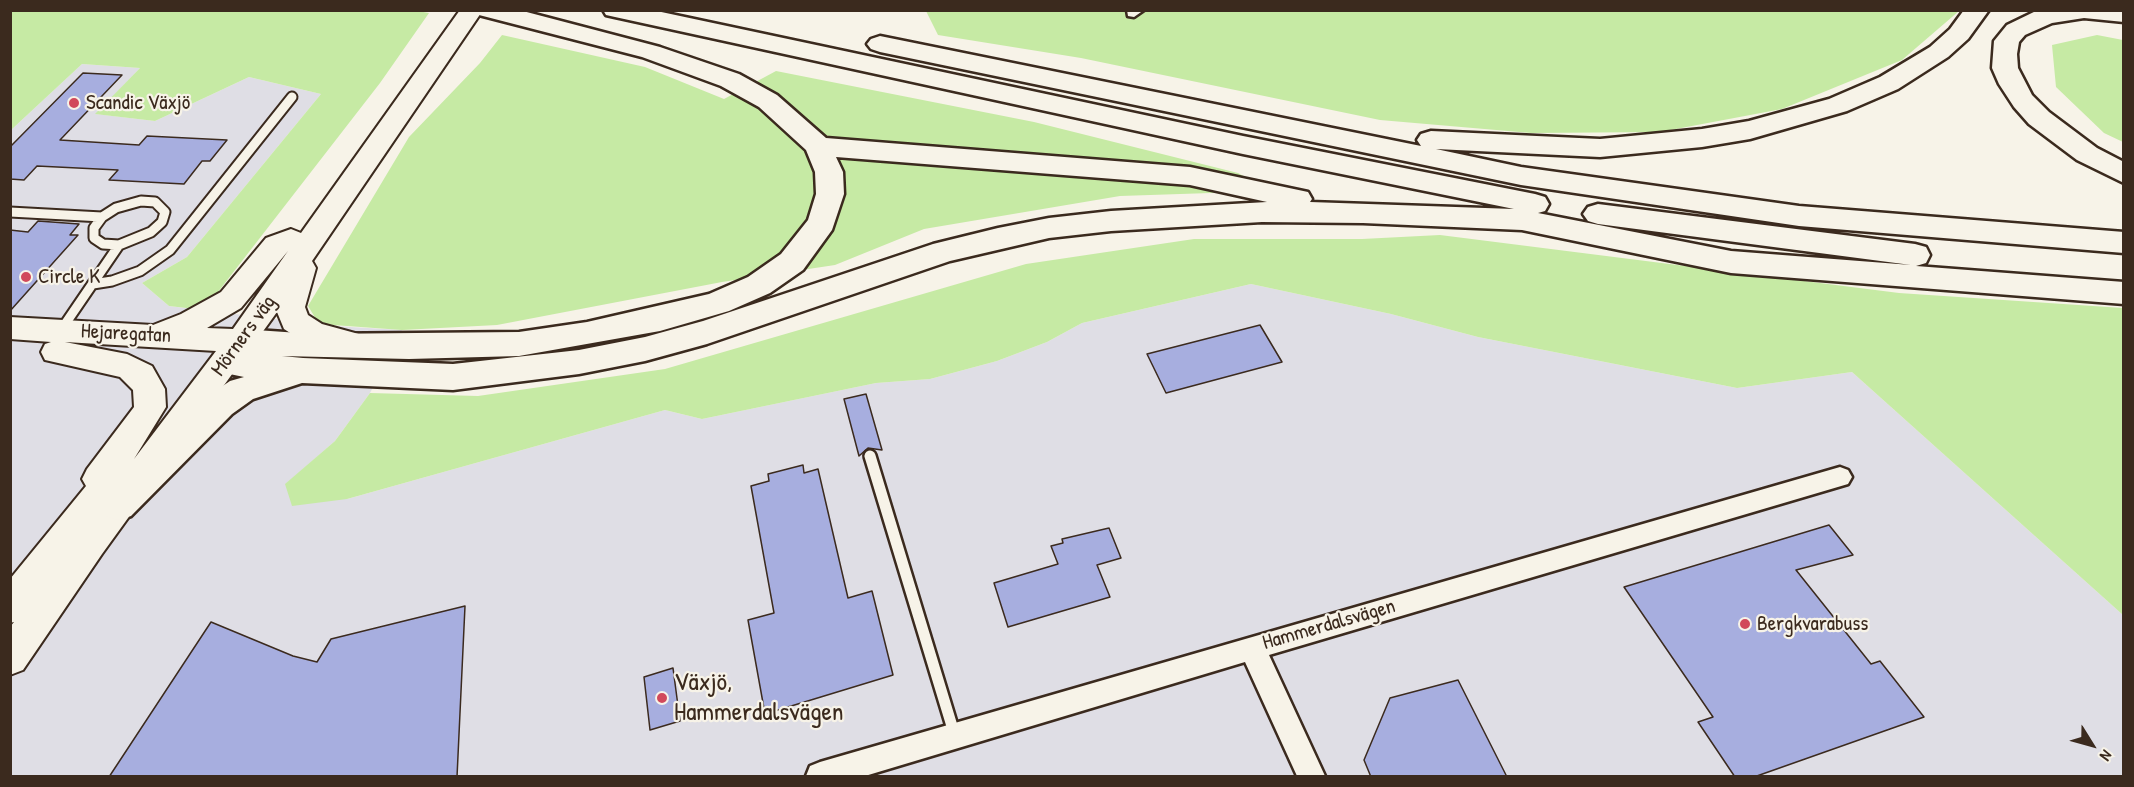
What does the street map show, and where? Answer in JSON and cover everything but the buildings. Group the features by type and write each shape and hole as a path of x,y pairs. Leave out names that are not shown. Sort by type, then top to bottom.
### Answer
{"highway":[{"path":"615,10 1397,178 1610,217 1878,252 2124,271"},
{"path":"720,10 1521,176 1799,216 2124,243"},
{"path":"1215,114 1395,136 1500,145 1600,148 1702,138 1799,118 1889,83 1939,52 1959,34 1977,10"},
{"path":"2124,15 2084,11 2046,16 2016,30 2007,41 2004,54 2005,68 2012,84 2023,101 2039,118 2078,148 2124,174"},
{"path":"222,351 519,344 660,320 729,299 759,285 792,262 822,223 830,194 829,172 818,146 768,101 730,80 651,52 467,14"},
{"path":"818,146 1190,176 1363,213"},
{"path":"222,351 303,371 453,376 579,362 645,349 707,332 944,252 1049,228 1196,215 1363,213 1522,220 1731,262 2124,293"},
{"path":"109,499 220,405 242,390 303,371"}],"main road":[{"name":"Mörners väg","path":"10,608 109,499 222,351 467,14"},
{"path":"147,335 178,328 221,308 239,292 276,245 301,241 291,313 296,321 304,329 315,334 367,346"},
{"name":"Hejaregatan","path":"10,328 59,341 222,351"},
{"name":"Hejaregatan","path":"10,350 59,341 147,335 222,351"},
{"path":"59,341 88,360 127,366 141,375 149,389 150,406 97,482 109,499"},
{"name":"Mörners väg","path":"10,658 109,499"}],"street":[{"name":"Hammerdalsvägen","path":"820,777 1252,648 1840,477"},
{"path":"1252,648 1311,777"}],"lane":[{"path":"93,284 112,281 140,271 170,250 292,97"},
{"path":"141,201 155,202 163,208 164,217 152,232 119,245 103,244 94,238 94,228 102,217 116,208 141,201"},
{"path":"10,212 102,217"},
{"path":"59,341 119,245"},
{"path":"870,456 955,736"}],"shaded area":[{"path":"82,64 140,68 96,114 155,121 249,77 321,94 187,257 142,283 169,306 333,326 402,330 370,393 335,441 286,484 347,499 665,410 702,419 876,383 930,379 997,361 1047,342 1082,323 1251,284 1391,314 1478,337 1737,388 1852,372 2123,615 2123,776 11,776 11,130"}],"green space":[{"path":"412,10 429,13 380,83 204,310 169,306 142,283 187,257 321,94 249,77 155,121 95,114 140,68 82,64 11,130 11,11"},
{"path":"926,11 1959,11 1902,60 1782,109 1660,132 1531,133 1380,120 1081,58 938,35"},
{"path":"502,35 645,67 724,99 776,71 1034,122 1238,173 1271,191 1120,196 924,229 835,265 722,282 497,325 402,330 319,324 308,306 409,137 480,63"},
{"path":"2097,35 2123,40 2123,142 2104,133 2056,87 2052,45"},
{"path":"1440,235 1899,293 2123,308 2123,615 1852,372 1737,388 1478,337 1391,314 1251,284 1082,323 1047,342 997,361 930,379 876,383 702,419 665,410 347,499 292,506 285,484 335,441 370,393 478,396 665,369 1026,264 1194,239 1362,239"}],"place":[{"name":"Scandic Växjö","path":"74,103"},
{"name":"Circle K","path":"26,277"},
{"name":"Bergkvarabuss","path":"1745,624"},
{"name":"Växjö, Hammerdalsvägen","path":"662,698"}]}
